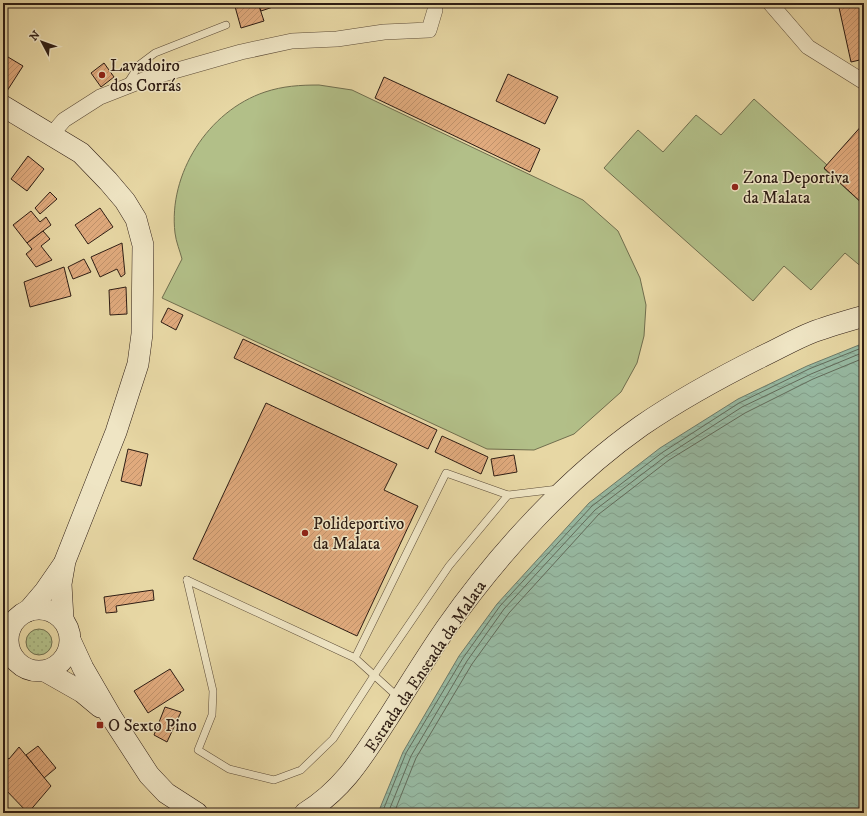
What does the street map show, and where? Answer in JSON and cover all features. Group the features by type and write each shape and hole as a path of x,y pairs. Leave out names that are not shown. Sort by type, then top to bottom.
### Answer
{"main road":[{"path":"3,106 81,154 108,181 136,219 143,245 142,334 138,364 116,432 65,561 61,584 63,619 69,630 71,642 83,668 112,718 150,775 166,793 186,809"},
{"name":"Estrada da Enseada da Malata","path":"305,813 323,802 342,784 363,756 456,614 492,569 532,523 566,488 640,427 682,399 727,374 812,332 864,316"},
{"path":"28,611 45,591 65,561"},
{"path":"63,619 49,610 36,609 28,611 18,617 7,630 9,650 17,663 25,668 36,672 45,671 58,665 64,660 68,654 71,642"},
{"path":"3,671 25,668"},
{"path":"45,671 82,692 112,718"}],"street":[{"path":"770,3 808,47 864,82"},
{"path":"51,135 64,120 100,97 146,80 241,52 292,41 337,39 384,32 430,30 435,10"}],"lane":[{"path":"124,88 139,65 155,53 226,24"},
{"path":"355,658 446,473 508,495 566,488"},
{"path":"400,699 375,674 355,658 187,580 213,691 212,715 198,750 229,769 274,780 301,770 333,739 375,674 449,566 508,495"}],"shaded area":[{"path":"319,85 352,90 583,200 618,231 640,278 646,305 644,336 637,363 621,392 574,434 534,450 487,449 162,298 182,259 175,233 175,211 178,189 185,167 196,148 210,129 226,114 244,101 265,92 285,87"},
{"name":"Zona Deportiva da Malata","path":"754,99 827,165 824,169 864,205 864,269 845,253 811,290 784,266 753,301 604,168 638,130 663,152 696,115 721,135"},
{"path":"39,629 48,633 52,642 48,651 39,655 30,651 26,642 30,633"}],"water":[{"path":"864,343 864,813 378,813 403,752 459,656 497,604 589,503 660,448 738,399 807,366"}],"building":[{"path":"234,3 258,3 264,21 241,28"},
{"path":"258,3 285,3 261,11"},
{"path":"838,3 864,3 864,59 851,62"},
{"path":"3,54 23,66 7,91 3,89"},
{"name":"Lavadoiro dos Corrás","path":"104,63 114,77 101,87 91,73"},
{"path":"508,74 558,97 545,124 496,101"},
{"path":"384,77 540,149 530,172 375,98"},
{"name":"Zona Deportiva da Malata","path":"864,123 864,205 824,168"},
{"path":"28,156 44,169 27,191 11,179"},
{"path":"50,192 57,199 40,214 35,208"},
{"path":"100,208 113,227 88,244 75,225"},
{"path":"31,211 40,222 46,217 51,225 27,243 13,225"},
{"path":"43,231 50,239 41,246 52,260 36,267 26,254 32,249 27,243"},
{"path":"122,243 125,274 121,277 117,269 100,277 91,257"},
{"path":"84,259 91,272 73,279 68,267"},
{"path":"64,267 71,296 30,307 24,282"},
{"path":"126,287 127,314 110,315 109,290"},
{"path":"168,308 183,315 176,330 161,322"},
{"path":"243,339 437,430 428,449 234,358"},
{"name":"Polideportivo da Malata","path":"266,403 397,464 384,490 418,506 357,636 193,559"},
{"path":"442,436 488,457 481,474 435,452"},
{"path":"128,449 148,454 141,486 121,481"},
{"path":"514,455 517,472 494,476 491,459"},
{"path":"153,590 154,600 116,606 117,612 106,613 104,597"},
{"path":"170,669 184,690 148,713 134,691"},
{"path":"165,707 181,712 167,742 154,735"},
{"path":"38,746 56,768 44,778 26,755"},
{"path":"19,747 51,786 28,813 3,787 3,753 9,759"}],"place":[{"name":"Lavadoiro dos Corrás","path":"102,75"},
{"name":"Zona Deportiva da Malata","path":"735,187"},
{"name":"Polideportivo da Malata","path":"305,533"},
{"name":"O Sexto Pino","path":"100,725"}]}
